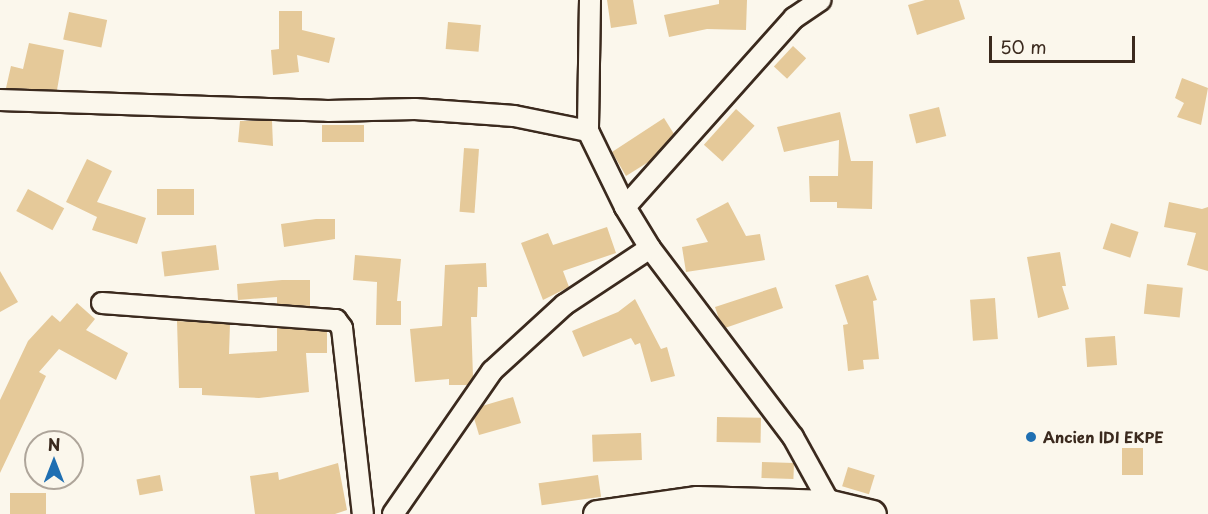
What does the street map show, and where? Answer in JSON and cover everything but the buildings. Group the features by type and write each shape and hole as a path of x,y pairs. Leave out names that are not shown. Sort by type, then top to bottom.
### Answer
{"street":[{"path":"590,0 588,131 625,207 650,248 792,437 830,504"},
{"path":"625,207 794,18 821,0"},
{"path":"0,100 328,111 445,110 514,116 588,131"},
{"path":"393,514 492,371 564,305 650,248"},
{"path":"102,303 336,320 342,328 363,514"},
{"path":"597,514 697,500 830,504 872,514"}],"place":[{"name":"Ancien IDI EKPE","path":"1031,437"}]}
